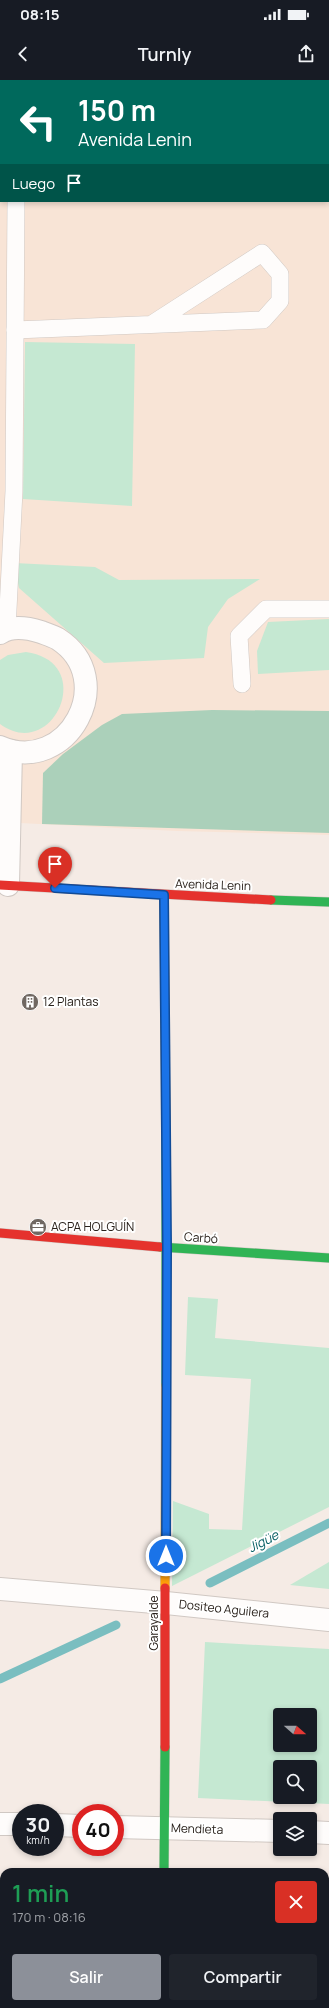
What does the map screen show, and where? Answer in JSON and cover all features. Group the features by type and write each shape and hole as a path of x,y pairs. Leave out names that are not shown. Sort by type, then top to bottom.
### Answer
{"street":[{"path":"3,631 30,629 57,638 69,648 78,660 82,670 86,693 83,710 77,722 63,738 45,749 28,752 5,749 4,885"},
{"name":"Avenida Lenin","path":"4,885 164,895 329,902"},
{"name":"Garayalde","path":"164,895 167,1248 164,1868"},
{"name":"Carbó","path":"0,1233 167,1248 329,1258"},
{"name":"Dositeo Aguilera","path":"0,1589 166,1603 329,1620"},
{"path":"0,1824 12,1824"},
{"name":"Mendieta","path":"124,1826 273,1831"},
{"path":"317,1832 329,1833"}],"lane":[{"path":"3,631 14,491 16,202"},
{"path":"15,330 263,320 280,301 280,274 262,253 152,324"},
{"path":"242,684 239,636 266,609 329,609"}],"shaded area":[{"path":"0,202 329,202 329,835 177,831 0,822"}],"green space":[{"path":"25,342 135,344 132,506 23,499"},
{"path":"14,563 95,567 119,580 260,579 228,599 208,627 204,658 104,663 19,588"},
{"path":"329,619 329,670 258,674 257,651 268,622"},
{"path":"26,652 48,660 60,673 63,689 60,706 51,721 37,731 19,733 0,724 0,660 8,655"},
{"path":"212,710 329,711 329,833 42,824 43,773 63,754 102,725 122,714"},
{"path":"188,1297 218,1299 215,1338 329,1348 329,1507 172,1586 173,1501 209,1514 209,1529 242,1530 251,1379 185,1375"},
{"path":"329,1562 329,1589 290,1585"},
{"path":"205,1642 329,1649 329,1804 317,1803 317,1760 273,1760 273,1801 198,1798"}],"waterway":[{"name":"Jigüe","path":"210,1583 329,1523"},
{"name":"Jigüe","path":"0,1679 116,1625"}],"traffic: fast":[{"path":"271,900 329,902"},
{"path":"166,1134 166,1385"},
{"path":"160,1247 329,1258"},
{"path":"164,1868 165,1747"}],"traffic: slow":[{"path":"164,895 166,1134"},
{"path":"165,1588 166,1385"}],"traffic: jam":[{"path":"0,885 271,900"},
{"path":"0,1233 160,1247"},
{"path":"165,1588 165,1747"}],"place":[{"name":"12 Plantas","path":"30,1002"},
{"name":"ACPA HOLGUÍN","path":"38,1227"}],"route":[{"path":"55,888 164,895 167,1248 166,1556"}]}
